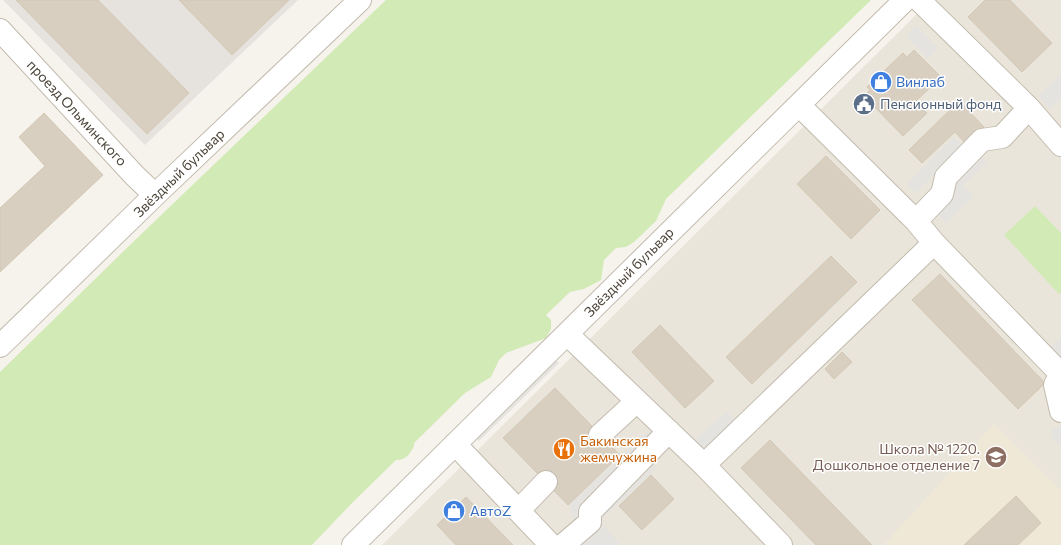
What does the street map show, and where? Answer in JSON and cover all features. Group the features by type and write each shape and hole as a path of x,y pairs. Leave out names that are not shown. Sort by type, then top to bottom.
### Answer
{"street":[{"name":"Звёздный бульвар","path":"0,346 155,195 360,0"},
{"name":"Звёздный бульвар","path":"353,545 905,0"},
{"path":"920,0 1029,108 1058,134"},
{"name":"проезд Ольминского","path":"0,30 126,166 155,195"},
{"path":"799,105 916,221 934,243 1061,373 1054,385 1061,411"},
{"path":"916,221 942,194 946,176 982,140 1002,137 1029,108"},
{"path":"704,465 934,243"},
{"path":"567,334 704,465 781,545"},
{"path":"600,435 637,401"},
{"path":"563,545 590,522 590,512 669,431"},
{"path":"456,444 552,545"},
{"path":"519,510 546,482"}],"shaded area":[{"path":"3,0 298,0 145,145"},
{"path":"931,0 1061,0 1061,545 382,545"},
{"path":"916,25 938,48 928,59 906,36"},
{"path":"1061,74 1061,99 1050,109 1038,96"},
{"path":"954,137 964,147 915,193 906,184"},
{"path":"976,151 987,162 963,185 974,196 946,223 934,209 957,188 948,178"},
{"path":"1061,337 1061,358 1051,347"},
{"path":"551,355 559,363 479,441 471,433"},
{"path":"727,411 736,421 701,454 691,444"},
{"name":"Школа № 1220. Дошкольное отделение 7","path":"994,424 1061,490 1061,545 884,545"},
{"path":"1061,426 1061,446 1053,439 1050,430"},
{"path":"652,427 666,441 649,458 656,469 599,521 620,544 551,545 574,523 570,504"}],"green space":[{"path":"386,0 871,0 666,199 656,221 634,242 626,247 616,248 604,260 601,280 584,289 570,292 546,315 551,320 551,329 546,338 506,353 499,360 491,377 465,393 414,443 411,452 407,456 396,460 312,545 0,545 0,372 134,241"},
{"path":"1035,206 1061,233 1061,292 1059,294 1004,235"}],"building":[{"path":"16,0 98,0 189,93 147,134"},
{"path":"179,0 289,0 232,55"},
{"path":"985,0 1010,0 1052,43 1022,72 968,17"},
{"path":"914,50 941,77 915,102 927,113 903,136 864,96 870,90 867,87 903,53 907,57"},
{"path":"959,101 984,127 966,144 955,132 922,163 909,150"},
{"path":"44,113 103,175 0,272 0,208 45,166 19,137"},
{"path":"826,156 880,210 851,239 797,184"},
{"path":"831,256 857,282 752,384 726,357"},
{"path":"940,274 1045,383 1018,409 912,300"},
{"path":"660,325 714,381 685,408 632,352"},
{"path":"842,352 852,362 834,379 825,369"},
{"name":"Бакинская жемчужина","path":"555,388 620,455 568,505 503,438"},
{"path":"770,440 871,545 816,545 741,468"},
{"path":"651,475 674,499 642,530 619,506"},
{"path":"1016,496 1041,523 1018,545 964,545"},
{"path":"466,497 513,545 456,545 437,525"}],"place":[{"name":"Винлаб","path":"881,82"},
{"name":"Пенсионный фонд","path":"864,104"},
{"name":"Бакинская жемчужина","path":"564,449"},
{"name":"Школа № 1220. Дошкольное отделение 7","path":"996,457"},
{"name":"АвтоZ","path":"454,511"}]}
